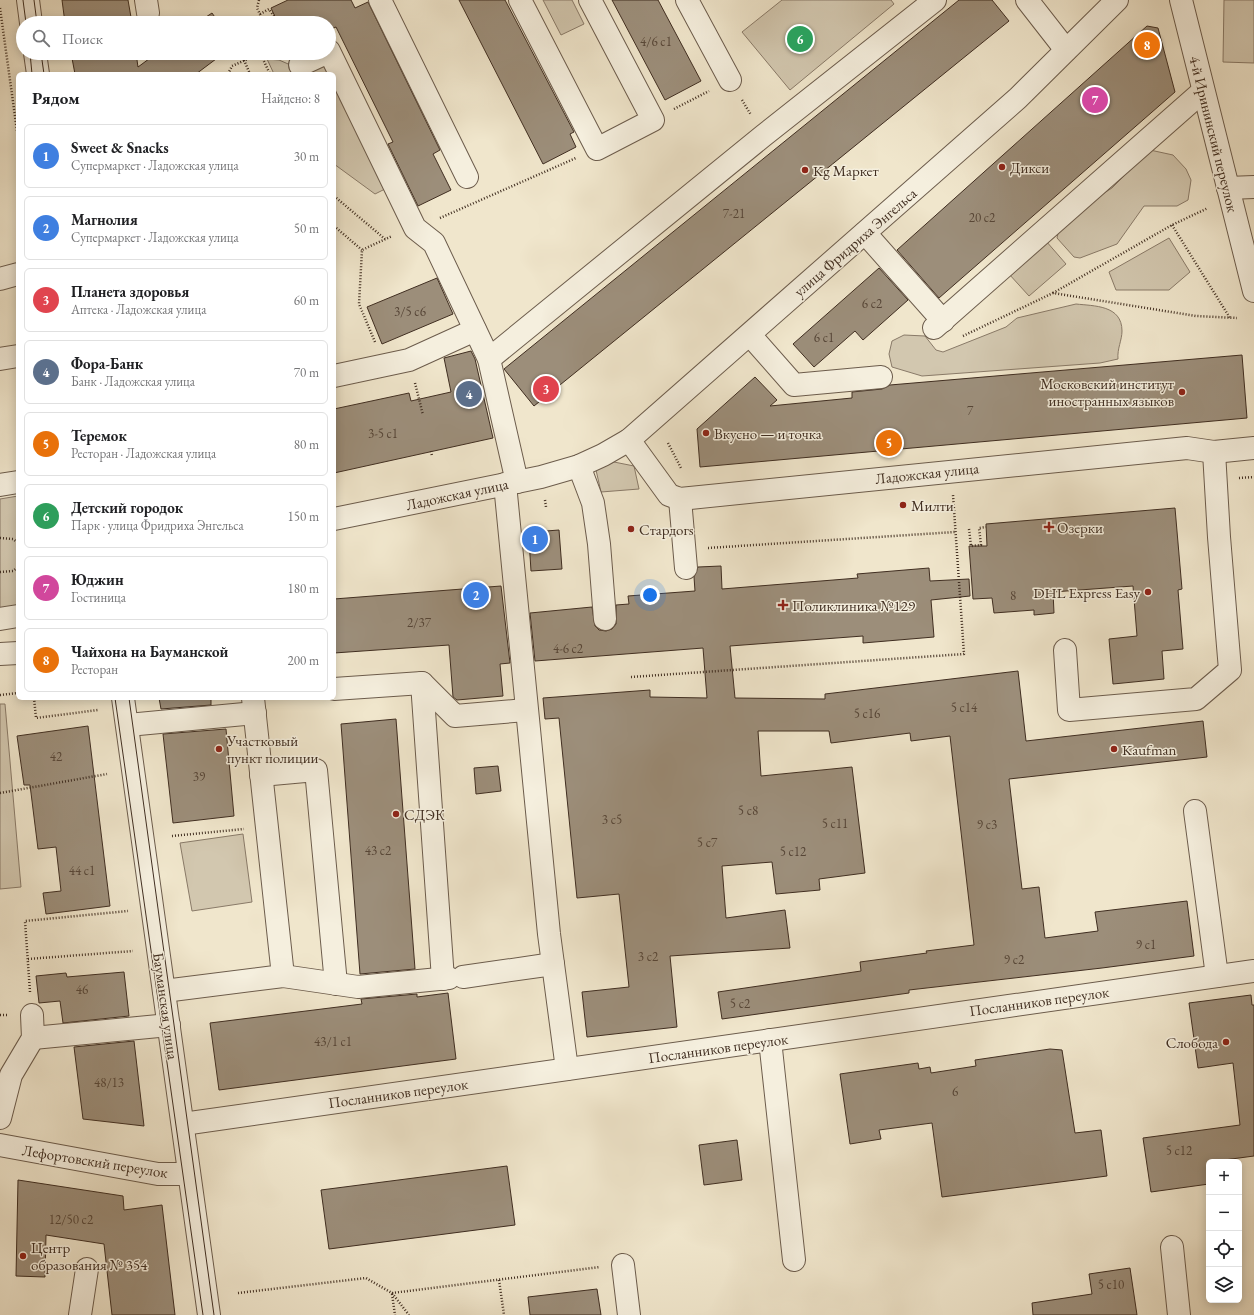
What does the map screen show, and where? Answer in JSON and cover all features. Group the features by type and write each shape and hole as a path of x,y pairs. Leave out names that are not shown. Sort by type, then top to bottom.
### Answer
{"street":[{"path":"28,0 30,16"},
{"path":"380,0 467,177"},
{"path":"520,0 596,149 653,120 590,0"},
{"path":"687,0 730,80"},
{"path":"489,359 757,141 935,0"},
{"path":"1027,0 1066,50"},
{"name":"улица Фридриха Энгельса","path":"579,466 603,455 629,440 1018,98 1117,0"},
{"name":"4-й Ирининский переулок","path":"1181,0 1254,292"},
{"path":"36,60 38,72"},
{"path":"300,65 311,60"},
{"path":"333,60 415,228 434,244 489,359 510,483 526,710 553,964 567,1069"},
{"path":"865,233 939,324 1204,91"},
{"path":"1228,188 1254,187"},
{"path":"0,279 16,275"},
{"path":"336,376 409,360 475,330"},
{"path":"750,335 794,385 881,377"},
{"path":"0,359 16,356"},
{"path":"629,440 669,495 680,499 685,559"},
{"name":"Ладожская улица","path":"680,499 951,470 1187,448 1214,452 1254,448"},
{"path":"1065,650 1069,710 1196,699 1230,670 1218,537 1214,452"},
{"path":"579,466 593,503 599,544 605,619"},
{"name":"Ладожская улица","path":"336,519 541,477 579,466"},
{"path":"0,485 16,482"},
{"path":"0,619 16,616"},
{"path":"0,654 16,653"},
{"path":"336,689 422,683 455,716 526,710"},
{"path":"422,683 452,978"},
{"name":"Бауманская улица","path":"123,700 209,1315"},
{"path":"128,725 254,705 283,976"},
{"path":"261,775 316,770 336,984"},
{"path":"1196,811 1217,976"},
{"path":"164,991 283,976 358,987 452,978 553,964"},
{"name":"Посланников переулок","path":"183,1124 1254,971"},
{"path":"0,1118 12,1075 33,1038 32,1015"},
{"path":"33,1038 169,1025"},
{"path":"770,1040 794,1260"},
{"name":"Лефортовский переулок","path":"0,1145 158,1174 189,1174"},
{"path":"1172,1247 1179,1315"},
{"path":"623,1265 629,1315"},
{"path":"80,1315 87,1269"}],"path":[{"path":"259,0 257,8 260,14 269,9 274,16"},
{"path":"0,8 16,117"},
{"path":"229,72 232,66 244,60 249,72"},
{"path":"264,60 269,72"},
{"path":"653,120 730,80"},
{"path":"6,95 12,95"},
{"path":"336,198 384,239"},
{"path":"939,324 959,338 1053,293 1172,225 1209,208"},
{"path":"1172,225 1230,318"},
{"path":"336,228 362,250"},
{"path":"1053,293 1196,316 1237,318"},
{"path":"431,451 432,456"},
{"path":"631,677 964,654 951,470"},
{"path":"969,529 971,546 981,545 979,528 986,527"},
{"path":"685,559 955,532"},
{"path":"0,538 13,539 16,541"},
{"path":"0,572 13,571 16,569"},
{"path":"0,695 16,694"},
{"path":"34,700 36,718 98,710"},
{"path":"0,793 107,774"},
{"path":"172,836 266,826"},
{"path":"32,1015 25,922 128,911"},
{"path":"28,959 133,951"},
{"path":"392,1293 623,1265"},
{"path":"238,1293 366,1278 392,1293 409,1315"},
{"path":"499,1280 504,1315"},
{"path":"392,1293 395,1315"}],"shaded area":[{"path":"543,0 572,0 584,24 561,35"},
{"path":"782,0 891,0 894,4 790,90 742,32"},
{"path":"1224,0 1254,0 1254,63 1223,62"},
{"path":"267,60 279,60 302,70 323,64 327,72 273,72"},
{"path":"336,90 385,189 375,194 336,165"},
{"path":"1150,150 1173,155 1186,169 1191,180 1188,200 1177,206 1144,206 1117,244 1080,258 1074,257 1057,238 1061,220 1112,188"},
{"path":"1169,238 1190,272 1169,290 1116,290 1109,272"},
{"path":"1046,241 1066,264 1029,296 1009,274"},
{"path":"1076,304 1106,308 1117,316 1121,322 1122,331 1118,359 1100,363 922,376 892,367 889,354 892,341 904,335 925,336 936,350 943,352 1006,327 1017,318"},
{"path":"614,462 634,466 639,489 601,492 596,470"},
{"path":"16,496 16,607 0,610 0,499"},
{"path":"0,704 5,704 21,887 0,889"},
{"path":"243,834 252,902 192,911 180,843"}],"building":[{"path":"62,0 128,0 131,16 64,16"},
{"path":"288,0 351,0 355,8 368,2 440,150 433,154 451,190 418,206 388,144 393,142 336,27 336,16 275,16 271,8"},
{"path":"459,0 505,0 574,132 570,134 576,147 543,164"},
{"path":"612,0 658,0 701,81 665,100"},
{"path":"959,0 992,0 1009,21 534,406 504,369"},
{"path":"1147,26 1158,28 1175,92 939,298 897,250"},
{"path":"72,60 137,60 138,67 148,60 215,60 199,72 75,72"},
{"path":"879,268 908,300 863,340 855,331 814,367 793,344"},
{"path":"437,278 453,314 382,344 367,307"},
{"path":"471,351 475,359 493,438 336,473 336,409 409,393 411,401 451,392 444,358"},
{"path":"1242,355 1247,418 700,467 697,429 755,377 777,400 770,406 852,398 852,392 882,389 890,385"},
{"path":"1175,508 1182,589 1178,590 1183,649 1162,651 1164,679 1113,684 1109,639 1137,636 1133,586 1053,592 1054,613 1034,615 1034,610 994,613 992,598 973,599 969,546 987,546 986,524"},
{"path":"559,530 562,569 531,571 529,540 533,532"},
{"path":"721,566 722,589 858,578 857,574 929,568 930,581 969,579 970,596 931,600 934,637 863,643 863,636 730,646 735,698 825,699 825,694 1018,671 1026,741 1203,721 1207,757 1009,779 1022,889 1039,887 1045,938 1098,931 1095,912 1187,901 1194,956 909,990 909,993 722,1019 718,992 861,971 860,962 974,945 950,736 911,741 910,733 831,743 829,731 758,731 761,776 852,767 865,873 819,879 820,890 776,894 772,862 722,866 726,918 785,910 790,948 670,956 677,1027 587,1037 582,992 629,987 619,894 577,898 559,718 545,719 543,698 650,690 650,697 707,698 703,648 535,661 530,613 592,607 595,626 599,630 606,631 612,629 616,624 616,605 629,604 628,596 695,591 694,577 698,567"},
{"path":"501,586 510,663 500,664 503,696 457,700 453,697 449,645 336,653 336,599"},
{"path":"159,700 211,700 211,705 161,709"},
{"path":"396,719 415,969 360,974 341,724"},
{"path":"88,726 110,906 46,914 43,893 61,891 56,847 38,849 30,785 24,785 17,736"},
{"path":"226,729 234,816 173,823 163,734"},
{"path":"498,766 501,791 476,794 474,768"},
{"path":"124,972 129,1016 63,1023 60,1001 39,1003 36,976 66,973 67,977"},
{"path":"448,993 456,1059 219,1090 210,1023 362,1004 361,999 417,994 417,997"},
{"path":"1251,995 1252,1005 1254,1005 1254,1156 1232,1159 1206,1159 1206,1184 1151,1192 1143,1138 1240,1125 1233,1063 1198,1068 1189,1003"},
{"path":"134,1041 144,1126 83,1119 74,1047"},
{"path":"1050,1049 1062,1050 1075,1133 1101,1130 1107,1176 942,1197 932,1123 879,1130 881,1139 850,1144 840,1074 918,1063 919,1069 930,1067 931,1073 976,1066 975,1060"},
{"path":"737,1140 742,1180 704,1185 699,1145"},
{"path":"507,1166 515,1225 329,1249 321,1190"},
{"path":"18,1180 123,1196 124,1210 162,1205 175,1315 112,1315 104,1244 46,1235 45,1277 16,1276"},
{"path":"1130,1268 1137,1315 1033,1315 1032,1303 1092,1294 1089,1274"},
{"path":"597,1289 601,1315 530,1315 528,1297"}],"tram line":[{"path":"23,0 25,16"},
{"path":"34,0 36,16"},
{"path":"31,60 32,72"},
{"path":"42,60 44,72"},
{"path":"115,700 203,1315"},
{"path":"129,700 214,1315"}],"place":[{"name":"Детский городок","path":"800,39"},
{"name":"Чайхона на Бауманской","path":"1147,45"},
{"name":"Юджин","path":"1095,100"},
{"name":"Дикси","path":"1002,167"},
{"name":"Kg Маркет","path":"805,170"},
{"name":"Планета здоровья","path":"546,389"},
{"name":"Московский институт иностранных языков","path":"1182,392"},
{"name":"Фора-Банк","path":"469,394"},
{"name":"Вкусно — и точка","path":"706,433"},
{"name":"Теремок","path":"889,443"},
{"name":"Милти","path":"903,505"},
{"name":"Озерки","path":"1049,527"},
{"name":"Стардогs","path":"631,529"},
{"name":"Sweet & Snacks","path":"535,539"},
{"name":"DHL Express Easy","path":"1148,592"},
{"name":"Магнолия","path":"476,595"},
{"name":"Поликлиника №129","path":"783,605"},
{"name":"Участковый пункт полиции","path":"219,749"},
{"name":"Kaufman","path":"1114,749"},
{"name":"СДЭК","path":"396,814"},
{"name":"Слобода","path":"1226,1042"},
{"name":"Центр образования № 354","path":"23,1256"}]}
